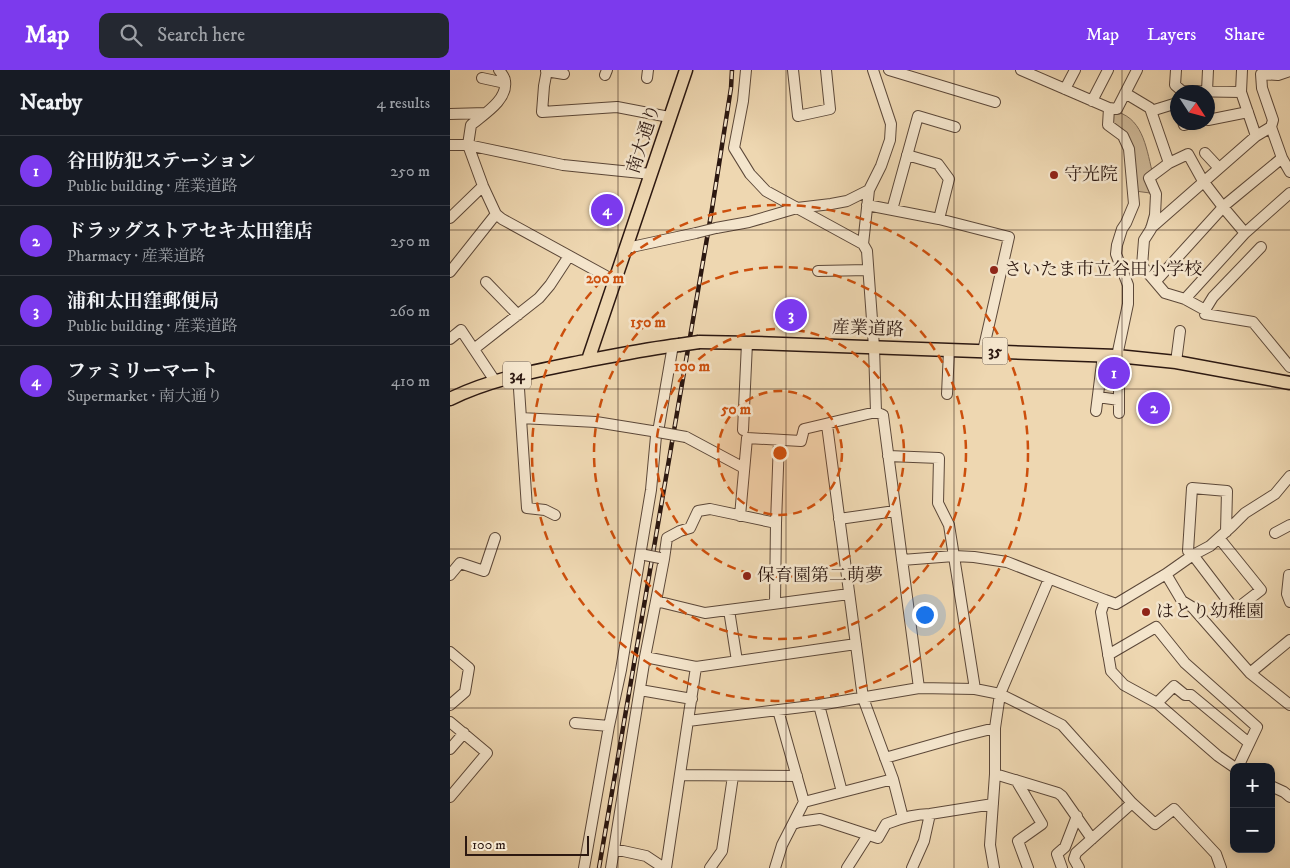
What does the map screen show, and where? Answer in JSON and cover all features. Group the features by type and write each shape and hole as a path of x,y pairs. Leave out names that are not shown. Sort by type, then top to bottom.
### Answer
{"main road":[{"name":"南大通り","path":"588,360 686,70"},
{"name":"産業道路","path":"450,400 495,381 518,374 588,360 699,342 747,342 1103,355 1176,362 1290,383"}],"street":[{"path":"499,70 505,80 505,91 498,102 471,125 468,145 496,214 616,281"},
{"path":"746,70 743,101 734,148 750,174 766,191 863,244 867,250 880,414 888,456 919,688"},
{"path":"793,70 798,116 830,109 826,70"},
{"path":"863,244 869,190 881,166 890,140 891,124 873,70"},
{"path":"888,70 995,102"},
{"path":"1021,70 1039,74 1065,89 1109,108 1117,109 1137,70"},
{"path":"1065,89 1075,70"},
{"path":"1092,100 1108,70"},
{"path":"1175,85 1176,70"},
{"path":"1207,85 1208,70"},
{"path":"1242,70 1241,92 1256,136"},
{"path":"564,74 546,71 542,112 617,108 669,117"},
{"path":"1290,71 1278,76 1261,74 1262,88 1273,120 1271,127 1282,158 1290,172"},
{"path":"482,78 505,83"},
{"path":"1215,91 1241,92"},
{"path":"1125,93 1150,108 1169,163"},
{"path":"1151,111 1170,105"},
{"path":"1109,108 1108,125 1123,136 1129,149 1134,204 1122,229 1117,245 1116,254 1128,285 1128,304 1117,356"},
{"path":"1215,119 1248,112"},
{"path":"450,114 486,113"},
{"path":"892,210 918,116 955,128"},
{"path":"1151,228 1256,136 1271,127"},
{"path":"450,145 468,145 562,165 651,174"},
{"path":"1206,152 1219,168"},
{"path":"1245,233 1204,181 1188,154 1169,163 1149,178 1156,194 1155,214 1151,228 1144,240 1142,266 1166,293 1185,299 1205,310 1205,314 1253,322 1290,367"},
{"path":"908,155 938,164 949,179 939,219"},
{"path":"1156,280 1223,207 1282,158"},
{"path":"450,218 484,186"},
{"path":"627,248 749,222 797,208 847,201 869,190"},
{"path":"1185,299 1245,233 1290,192"},
{"path":"867,205 939,219 1009,237 983,351"},
{"path":"450,272 496,214"},
{"path":"1205,310 1213,296 1261,247"},
{"path":"474,349 539,298 569,256"},
{"path":"818,271 868,270"},
{"path":"486,282 518,315"},
{"path":"450,339 462,330 495,381"},
{"path":"1176,362 1180,331"},
{"path":"743,430 747,342"},
{"path":"584,868 642,554 656,436 676,345"},
{"path":"947,394 949,350"},
{"path":"1096,411 1103,355"},
{"path":"518,374 527,508 544,510 555,514"},
{"path":"1119,386 1119,413"},
{"path":"1098,397 1119,400"},
{"path":"740,516 747,438 801,442 804,429 880,414"},
{"path":"521,418 596,422 686,437 744,468"},
{"path":"827,425 863,698 885,758 903,818"},
{"path":"775,603 779,441"},
{"path":"888,456 939,458 938,503 949,524 975,689"},
{"path":"902,560 954,556 1007,562 1116,604 1210,546 1245,513 1275,494 1290,476"},
{"path":"1192,488 1227,491 1222,535 1261,590 1235,610 1188,551 1192,488"},
{"path":"611,868 645,657 667,538 680,530 690,528 698,511 710,509 776,523"},
{"path":"839,519 895,511"},
{"path":"1275,533 1290,525"},
{"path":"450,574 460,563 484,571 495,538"},
{"path":"642,554 662,558"},
{"path":"1166,574 1182,601 1192,607 1250,673 1290,705"},
{"path":"1290,574 1287,594 1290,602"},
{"path":"994,868 990,845 996,728 1000,694 1049,578"},
{"path":"656,601 705,613 849,594"},
{"path":"1104,600 1101,612 1111,671 1124,685 1157,703 1218,756 1230,763"},
{"path":"729,610 737,661"},
{"path":"1108,655 1156,627 1185,663 1257,727 1238,763"},
{"path":"1250,673 1290,640"},
{"path":"645,657 696,667 856,644"},
{"path":"450,652 469,668 465,692 450,705"},
{"path":"614,849 646,856 665,868 696,667"},
{"path":"1157,703 1174,686 1185,695 1191,695 1249,743"},
{"path":"688,721 819,705 919,688 975,689 1000,694 1062,725 1132,803 1156,824 1174,809 1216,854 1221,868"},
{"path":"640,690 692,699"},
{"path":"819,705 842,792"},
{"path":"777,867 782,845 804,802 778,710"},
{"path":"450,722 487,753 450,797"},
{"path":"576,723 609,726"},
{"path":"885,758 959,736 996,728"},
{"path":"450,749 464,734"},
{"path":"995,774 1058,792 1092,839"},
{"path":"680,775 797,776"},
{"path":"710,868 722,851 734,776"},
{"path":"804,802 892,779"},
{"path":"1016,780 1042,824 1018,841 1028,868"},
{"path":"1275,788 1290,797"},
{"path":"1079,868 1074,859 1076,853 1132,803"},
{"path":"793,824 820,819 878,838 886,824 903,818 993,804"},
{"path":"912,868 924,841 930,814"},
{"path":"1062,868 1056,854 1064,847 1076,816"},
{"path":"847,868 868,835"}],"shaded area":[{"path":"1113,111 1123,114 1130,119 1137,126 1145,142 1152,171 1146,176 1150,193 1135,191 1132,149 1111,123"}],"railway":[{"path":"599,868 712,209 731,88 732,70"}],"place":[{"name":"守光院","path":"1054,175"},
{"name":"ファミリーマート","path":"607,210"},
{"name":"さいたま市立谷田小学校","path":"994,270"},
{"name":"浦和太田窪郵便局","path":"791,315"},
{"name":"谷田防犯ステーション","path":"1114,373"},
{"name":"ドラッグストアセキ太田窪店","path":"1154,408"},
{"name":"保育園第二萌夢","path":"747,576"},
{"name":"はとり幼稚園","path":"1146,612"}]}
